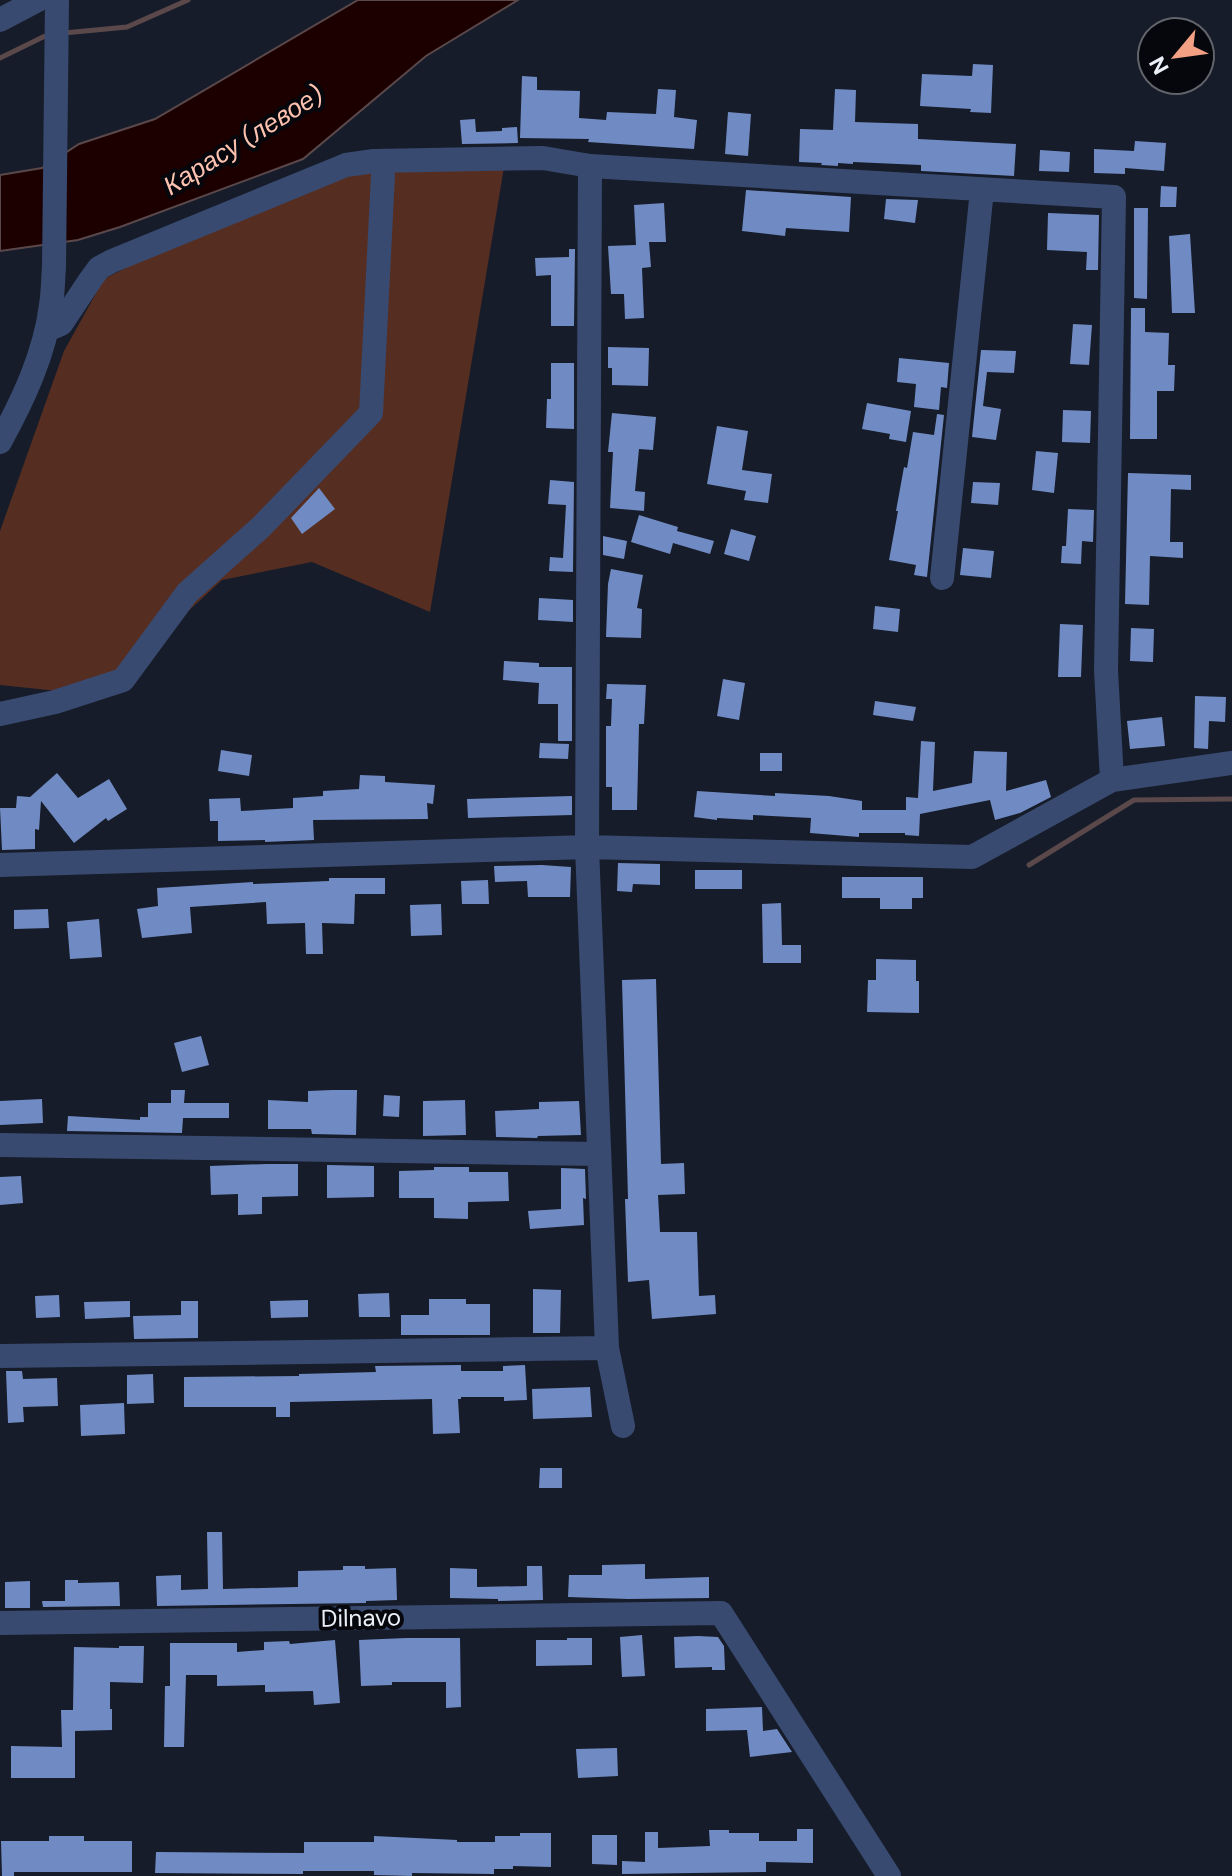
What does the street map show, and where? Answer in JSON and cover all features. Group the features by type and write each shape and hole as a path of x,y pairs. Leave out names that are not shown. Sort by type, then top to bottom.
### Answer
{"street":[{"path":"0,20 51,4 57,48 51,307 47,330 32,374 4,428"},
{"path":"47,330 61,324 99,268 112,261 346,165 374,161 543,158 590,166 1114,197 1106,670 1112,780"},
{"path":"590,166 587,847 607,1348 623,1426"},
{"path":"0,714 55,702 123,680 187,593 261,527 371,413 383,175"},
{"path":"942,578 982,190"},
{"path":"0,865 587,847 972,857 1112,780 1232,763"},
{"path":"0,1145 598,1154"},
{"path":"0,1356 607,1348"},
{"name":"Dilnavo","path":"0,1623 721,1613 889,1876"}],"shaded area":[{"path":"504,167 430,612 312,562 222,580 123,671 58,691 0,685 0,531 64,351 104,279 147,257 356,172"}],"water":[{"name":"Карасу (левое)","path":"358,0 518,0 426,56 303,159 78,240 0,251 0,175 42,168 79,144 155,119"}],"building":[{"path":"973,64 993,65 991,113 920,106 922,74 972,76"},
{"path":"522,76 537,77 537,90 580,91 579,118 606,120 607,112 656,114 658,89 676,90 674,117 697,120 694,149 588,142 589,139 520,138"},
{"path":"835,89 856,90 855,122 918,124 918,139 1016,144 1014,176 921,171 921,165 853,162 838,163 838,166 799,162 800,129 833,130"},
{"path":"728,112 751,114 748,156 725,154"},
{"path":"475,119 476,132 517,127 518,143 462,144 460,120"},
{"path":"1135,141 1166,143 1164,171 1125,168 1125,174 1094,173 1094,149 1134,151"},
{"path":"1040,150 1070,152 1069,172 1039,171"},
{"path":"1161,186 1177,187 1176,207 1160,207"},
{"path":"746,190 851,197 849,232 786,228 785,236 742,231"},
{"path":"886,199 918,200 915,223 884,219"},
{"path":"664,203 666,242 649,242 651,267 642,268 644,318 625,319 624,294 611,294 608,246 636,245 634,205"},
{"path":"1134,208 1148,208 1147,299 1134,298"},
{"path":"1048,213 1099,215 1098,270 1086,270 1087,252 1047,250"},
{"path":"1190,234 1195,313 1172,313 1169,236"},
{"path":"569,249 575,249 574,326 551,326 551,275 536,276 535,258 569,257"},
{"path":"1131,308 1145,308 1145,332 1169,333 1168,365 1175,365 1174,391 1157,391 1157,439 1130,439"},
{"path":"1073,324 1092,325 1089,365 1070,364"},
{"path":"608,347 649,348 648,386 612,385"},
{"path":"981,350 1016,351 1014,373 987,372 983,406 1001,409 996,440 972,437"},
{"path":"899,358 949,363 947,388 941,387 939,410 914,407 916,384 897,382"},
{"path":"551,363 574,363 574,429 546,428 547,399 551,399"},
{"path":"867,403 911,411 906,442 889,439 890,434 862,429"},
{"path":"1063,410 1091,411 1090,443 1062,442"},
{"path":"612,413 656,417 653,450 639,449 635,491 645,492 644,511 610,508 613,452 608,452"},
{"path":"937,414 944,415 927,577 914,575 916,565 889,560 913,432 934,435"},
{"path":"717,426 748,431 742,470 772,474 768,503 744,500 746,491 707,484"},
{"path":"1036,451 1058,453 1054,493 1032,490"},
{"path":"1128,473 1191,475 1191,490 1171,489 1170,542 1183,542 1183,558 1150,556 1149,605 1125,604"},
{"path":"550,480 574,482 573,572 549,571 550,557 563,558 566,505 548,504"},
{"path":"973,482 1000,483 998,505 971,503"},
{"path":"319,488 335,509 302,534 291,518"},
{"path":"1068,509 1094,510 1093,542 1082,541 1081,564 1061,563 1062,546 1066,546"},
{"path":"639,515 678,527 677,531 714,541 710,554 673,543 670,554 631,542"},
{"path":"731,529 756,536 749,561 724,554"},
{"path":"603,536 627,541 624,559 603,555"},
{"path":"963,548 994,551 991,578 960,575"},
{"path":"611,569 643,575 637,608 642,609 641,638 606,637"},
{"path":"539,598 573,600 573,622 538,620"},
{"path":"875,606 900,609 898,632 873,629"},
{"path":"1060,624 1083,625 1081,677 1058,677"},
{"path":"1131,628 1154,629 1153,662 1130,661"},
{"path":"504,661 539,663 539,667 572,667 572,741 558,741 558,704 538,704 539,683 503,680"},
{"path":"723,679 745,683 739,720 717,716"},
{"path":"607,684 646,685 644,724 639,724 637,810 612,810 612,787 606,787 606,726 611,726 612,699 606,699"},
{"path":"1195,696 1226,697 1225,722 1209,721 1208,749 1194,748"},
{"path":"875,701 916,707 913,721 873,715"},
{"path":"1162,717 1165,746 1130,749 1127,721"},
{"path":"921,741 935,742 933,791 972,783 974,751 1007,752 1006,791 1046,780 1051,797 1020,813 995,820 990,800 920,814 919,836 859,833 859,837 810,833 811,818 753,815 753,820 717,820 694,817 697,791 829,796 862,801 862,810 906,810 906,797 918,798"},
{"path":"540,743 569,744 568,759 539,758"},
{"path":"221,750 252,755 249,776 218,771"},
{"path":"760,753 782,753 782,771 760,771"},
{"path":"57,773 78,798 109,779 127,809 108,821 106,818 74,843 41,801 39,830 35,829 35,849 2,850 0,808 16,808 17,796 30,797"},
{"path":"360,775 385,776 385,782 435,785 433,804 427,803 428,819 313,820 314,840 265,842 218,841 218,821 210,821 209,799 240,798 241,811 293,808 293,798 323,796 323,791 359,789"},
{"path":"572,796 572,815 468,818 467,799"},
{"path":"618,863 660,864 660,885 633,884 632,892 617,891"},
{"path":"494,866 571,867 570,897 528,897 527,881 495,882"},
{"path":"695,870 742,870 742,889 695,889"},
{"path":"842,877 923,877 923,898 912,898 912,909 880,909 880,898 842,898"},
{"path":"329,878 385,878 385,894 355,894 354,924 322,923 323,954 306,954 305,923 267,924 266,902 190,907 192,933 142,938 137,909 158,906 157,888 329,881"},
{"path":"488,880 489,904 462,904 461,881"},
{"path":"781,903 782,945 801,945 801,963 763,963 762,904"},
{"path":"441,904 442,935 411,936 410,905"},
{"path":"48,909 49,928 14,929 14,910"},
{"path":"99,919 102,957 70,959 67,922"},
{"path":"876,959 916,960 919,1013 867,1012 868,980 876,980"},
{"path":"656,979 661,1164 684,1163 685,1194 658,1195 660,1232 697,1232 699,1296 715,1295 716,1314 652,1319 649,1280 628,1282 622,980"},
{"path":"201,1036 209,1065 182,1072 174,1043"},
{"path":"171,1090 185,1090 184,1103 229,1103 229,1118 183,1118 182,1133 67,1131 68,1116 140,1120 140,1117 148,1117 148,1103 171,1103"},
{"path":"357,1090 356,1135 312,1134 311,1129 268,1129 268,1100 308,1102 308,1091"},
{"path":"384,1095 400,1096 399,1117 383,1116"},
{"path":"42,1099 43,1123 0,1125 0,1101"},
{"path":"465,1100 466,1135 423,1136 423,1101"},
{"path":"579,1101 581,1135 496,1137 495,1111 539,1109 539,1102"},
{"path":"298,1164 298,1196 262,1197 262,1214 238,1215 238,1194 211,1195 210,1166"},
{"path":"327,1165 374,1166 374,1197 327,1198"},
{"path":"434,1167 469,1167 469,1172 508,1172 509,1201 468,1202 468,1219 434,1218 434,1198 399,1198 399,1171 434,1170"},
{"path":"561,1168 585,1169 584,1225 530,1229 528,1211 561,1209"},
{"path":"21,1176 23,1203 0,1205 0,1177"},
{"path":"533,1289 561,1290 560,1333 533,1333"},
{"path":"389,1293 390,1317 359,1317 358,1294"},
{"path":"59,1295 60,1317 36,1318 35,1296"},
{"path":"429,1299 466,1299 466,1304 490,1304 490,1335 401,1335 401,1315 429,1315"},
{"path":"308,1300 308,1317 271,1318 270,1301"},
{"path":"130,1301 130,1317 85,1319 84,1302"},
{"path":"181,1301 198,1301 198,1338 134,1339 133,1316 181,1315"},
{"path":"461,1365 461,1371 503,1371 503,1366 525,1365 527,1400 461,1397 458,1399 460,1433 433,1434 432,1399 290,1402 290,1417 276,1417 276,1407 184,1407 184,1377 299,1376 376,1372 375,1366"},
{"path":"6,1371 22,1371 23,1379 57,1378 58,1406 23,1407 24,1422 8,1423"},
{"path":"153,1374 154,1403 127,1404 127,1375"},
{"path":"590,1387 592,1417 533,1419 532,1389"},
{"path":"124,1403 125,1434 81,1436 80,1405"},
{"path":"540,1468 562,1468 562,1488 539,1488"},
{"path":"207,1532 222,1532 223,1589 298,1587 298,1571 365,1566 365,1569 396,1568 397,1600 157,1606 156,1576 181,1575 181,1590 208,1589"},
{"path":"645,1564 645,1579 709,1577 709,1598 568,1597 569,1575 602,1575 602,1565"},
{"path":"527,1566 542,1566 543,1600 450,1598 450,1568 477,1569 477,1587 527,1586"},
{"path":"65,1580 78,1580 78,1583 119,1582 120,1606 43,1607 42,1601 65,1601"},
{"path":"30,1581 30,1608 5,1608 5,1582"},
{"path":"642,1635 645,1676 622,1677 620,1637"},
{"path":"674,1637 718,1637 724,1646 725,1670 712,1670 712,1667 675,1668"},
{"path":"460,1638 461,1707 446,1708 446,1682 392,1682 392,1685 361,1686 359,1640"},
{"path":"592,1638 592,1665 536,1666 536,1640"},
{"path":"335,1640 340,1703 314,1705 313,1691 265,1692 265,1685 217,1686 217,1675 186,1675 184,1747 164,1747 165,1686 170,1686 170,1643 237,1643 237,1652 264,1650 264,1642 289,1641 290,1644"},
{"path":"144,1646 143,1683 110,1682 112,1730 75,1731 75,1778 11,1778 11,1746 62,1747 61,1710 73,1710 74,1647"},
{"path":"762,1707 763,1731 777,1729 792,1752 750,1757 747,1730 706,1731 706,1709"},
{"path":"617,1748 618,1776 578,1778 576,1749"},
{"path":"797,1829 813,1829 813,1863 766,1862 766,1872 622,1874 622,1861 645,1862 645,1832 658,1832 658,1848 710,1846 709,1830 759,1833 759,1841 797,1841"},
{"path":"520,1833 551,1833 551,1867 513,1866 513,1869 494,1869 494,1874 412,1873 412,1876 374,1875 374,1871 155,1873 156,1852 304,1853 304,1842 374,1842 374,1836 495,1842 495,1836 520,1836"},
{"path":"592,1835 617,1835 617,1865 592,1864"},
{"path":"49,1836 84,1836 84,1841 132,1841 132,1872 14,1872 14,1876 2,1876 1,1841 49,1841"}],"waterway":[{"path":"64,33 127,27 188,0"},
{"path":"0,58 50,35"},
{"path":"1029,865 1134,800 1232,799"}]}
